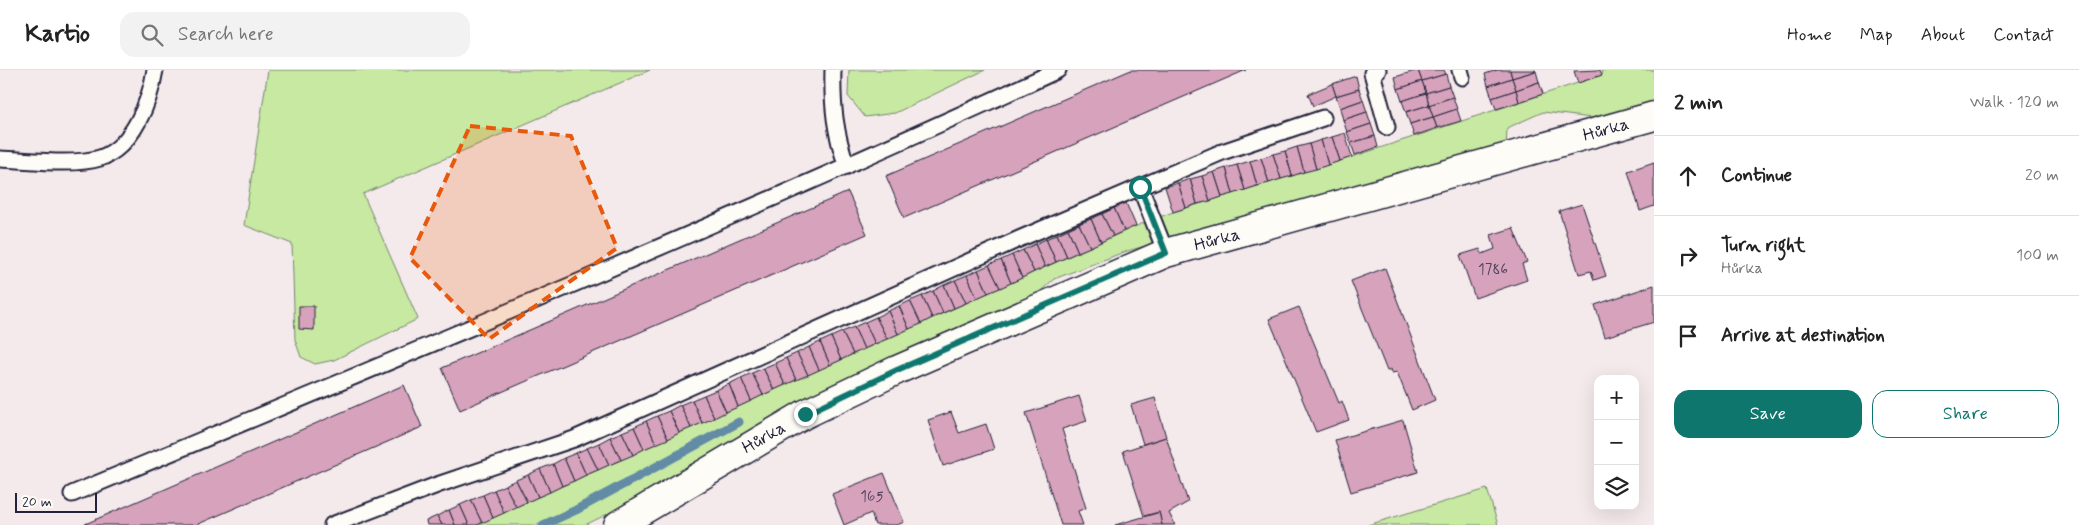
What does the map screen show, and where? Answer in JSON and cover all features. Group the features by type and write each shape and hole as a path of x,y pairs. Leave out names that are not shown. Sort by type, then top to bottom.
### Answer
{"street":[{"name":"Hůrka","path":"618,525 805,414 897,370 1166,253 1654,116"}],"lane":[{"path":"0,159 82,161 101,158 114,150 138,124 153,84 155,70"},
{"path":"833,70 834,121 838,143 847,166"},
{"path":"72,494 399,358 847,166 1058,70"},
{"path":"1378,70 1372,72 1387,127"},
{"path":"332,525 437,485 574,439 1140,187 1222,152 1323,118"},
{"path":"1140,187 1166,253"}],"highlighted area":[{"path":"470,126 571,136 617,248 489,339 410,258"}],"green space":[{"path":"268,70 650,70 363,194 418,319 334,360 315,364 301,357 295,340 292,244 244,225"},
{"path":"849,70 985,70 895,113 865,117 848,96"},
{"path":"1603,70 1654,70 1654,107 1608,120 1543,112 1507,128 1506,151 1306,200 1124,252 1054,279 1035,296 822,391 622,507 585,525 476,525 1136,226 1173,212 1352,157 1602,75"},
{"path":"1487,489 1498,525 1368,525"}],"building":[{"path":"1131,70 1246,70 904,218 886,176"},
{"path":"1418,70 1422,81 1398,89 1395,77"},
{"path":"1418,70 1444,70 1446,74 1422,81"},
{"path":"1497,70 1510,70 1512,78 1488,86 1485,74"},
{"path":"1510,70 1535,70 1536,71 1512,78"},
{"path":"1600,70 1602,75 1578,83 1574,71"},
{"path":"1536,71 1539,82 1516,90 1512,78"},
{"path":"1446,74 1449,86 1426,93 1422,81"},
{"path":"1356,76 1359,89 1336,96 1332,84"},
{"path":"1512,78 1516,90 1492,98 1488,86"},
{"path":"1422,81 1426,93 1402,101 1398,89"},
{"path":"1539,82 1543,94 1519,102 1516,90"},
{"path":"1332,84 1336,96 1313,106 1308,94"},
{"path":"1449,86 1453,97 1429,105 1426,93"},
{"path":"1359,89 1363,100 1340,108 1336,96"},
{"path":"1516,90 1519,102 1496,109 1492,98"},
{"path":"1426,93 1429,105 1406,112 1402,101"},
{"path":"1453,97 1457,109 1433,117 1429,105"},
{"path":"1363,100 1367,112 1343,120 1340,108"},
{"path":"1429,105 1433,117 1410,124 1406,112"},
{"path":"1457,109 1461,121 1437,128 1433,117"},
{"path":"1367,112 1371,124 1347,132 1343,120"},
{"path":"1433,117 1437,128 1414,136 1410,124"},
{"path":"1371,124 1375,136 1351,143 1347,132"},
{"path":"1345,133 1352,157 1340,161 1332,137"},
{"path":"1375,136 1378,147 1355,155 1351,143"},
{"path":"1332,137 1340,161 1328,165 1321,140"},
{"path":"1321,140 1328,165 1316,169 1309,144"},
{"path":"1309,144 1316,169 1304,172 1297,147"},
{"path":"1297,147 1304,172 1292,176 1285,151"},
{"path":"1285,151 1292,176 1281,179 1273,154"},
{"path":"1273,154 1281,179 1269,183 1261,158"},
{"path":"1261,158 1269,183 1257,186 1250,161"},
{"path":"1250,161 1257,186 1245,190 1237,165"},
{"path":"1654,162 1654,206 1640,211 1628,171"},
{"path":"1237,165 1245,190 1233,194 1226,168"},
{"path":"1226,168 1233,194 1222,197 1214,172"},
{"path":"1214,172 1222,197 1210,201 1202,176"},
{"path":"1202,176 1210,201 1197,204 1190,179"},
{"path":"1190,179 1197,204 1186,208 1178,183"},
{"path":"1178,183 1186,208 1173,212 1165,187"},
{"path":"848,192 867,234 460,410 442,368"},
{"path":"1126,203 1136,226 1124,231 1114,208"},
{"path":"1582,204 1606,276 1594,280 1591,271 1579,274 1559,211"},
{"path":"1114,208 1124,231 1113,236 1102,214"},
{"path":"1102,214 1113,236 1101,242 1091,219"},
{"path":"1091,219 1101,242 1090,247 1079,224"},
{"path":"1079,224 1090,247 1078,252 1068,229"},
{"path":"1513,228 1527,262 1522,264 1527,280 1475,298 1460,255 1480,249 1482,254 1495,249 1491,235"},
{"path":"1068,229 1078,252 1067,257 1057,234"},
{"path":"1057,234 1067,257 1056,262 1046,239"},
{"path":"1046,239 1056,262 1045,267 1035,244"},
{"path":"1035,244 1045,267 1034,272 1023,250"},
{"path":"1023,250 1034,272 1022,278 1012,255"},
{"path":"1012,255 1022,278 1011,283 1001,260"},
{"path":"1001,260 1011,283 1000,288 989,265"},
{"path":"989,265 1000,288 988,293 978,270"},
{"path":"1385,268 1435,400 1412,410 1397,372 1392,373 1391,369 1387,371 1351,281"},
{"path":"978,270 988,293 977,298 967,275"},
{"path":"967,275 977,298 966,303 955,280"},
{"path":"955,280 966,303 954,308 944,285"},
{"path":"944,285 954,308 943,313 933,291"},
{"path":"1654,285 1654,322 1605,337 1595,305"},
{"path":"933,291 943,313 932,318 922,296"},
{"path":"922,296 932,318 921,324 910,301"},
{"path":"910,301 921,324 909,329 899,306"},
{"path":"299,306 314,306 314,330 299,329"},
{"path":"899,306 909,329 898,334 888,311"},
{"path":"1299,307 1339,403 1342,401 1349,420 1316,432 1269,319"},
{"path":"888,311 898,334 887,339 876,317"},
{"path":"876,317 887,339 875,344 865,322"},
{"path":"865,322 875,344 864,349 854,327"},
{"path":"854,327 864,349 853,354 842,332"},
{"path":"842,332 853,354 841,360 831,337"},
{"path":"831,337 841,360 830,365 820,342"},
{"path":"820,342 830,365 819,370 809,347"},
{"path":"809,347 819,370 808,375 797,353"},
{"path":"797,353 808,375 796,380 786,358"},
{"path":"786,358 796,380 785,385 775,363"},
{"path":"775,363 785,385 774,390 763,368"},
{"path":"763,368 774,390 763,395 752,373"},
{"path":"752,373 763,395 751,401 741,378"},
{"path":"741,378 751,401 738,407 729,384"},
{"path":"729,384 738,407 726,412 716,390"},
{"path":"404,385 422,427 196,525 83,525"},
{"path":"716,390 726,412 714,418 704,395"},
{"path":"704,395 714,418 702,423 692,400"},
{"path":"1079,396 1087,421 1062,429 1086,508 1078,511 1083,525 1061,525 1026,413"},
{"path":"1155,398 1166,437 1143,444 1131,405"},
{"path":"692,400 702,423 691,428 680,405"},
{"path":"680,405 691,428 679,433 669,411"},
{"path":"669,411 679,433 668,439 657,416"},
{"path":"951,412 959,433 986,424 994,449 943,466 928,420"},
{"path":"657,416 668,439 656,444 646,421"},
{"path":"1403,420 1418,472 1351,492 1335,440"},
{"path":"646,421 656,444 644,449 634,427"},
{"path":"634,427 644,449 633,455 622,432"},
{"path":"622,432 633,455 621,460 610,437"},
{"path":"610,437 621,460 609,465 599,443"},
{"path":"1166,437 1188,502 1169,513 1175,525 1162,525 1159,512 1144,516 1123,451"},
{"path":"599,443 609,465 598,470 587,448"},
{"path":"587,448 598,470 586,475 576,453"},
{"path":"576,453 586,475 574,481 564,458"},
{"path":"564,458 574,481 562,486 553,464"},
{"path":"553,464 562,486 550,492 540,469"},
{"path":"540,469 550,492 538,497 528,475"},
{"path":"884,473 904,522 897,525 875,525 871,513 844,525 832,494"},
{"path":"528,475 538,497 527,502 516,480"},
{"path":"516,480 527,502 516,507 505,485"},
{"path":"505,485 516,507 504,513 494,490"},
{"path":"494,490 504,513 493,518 483,495"},
{"path":"483,495 493,518 482,523 471,500"},
{"path":"471,500 482,523 477,525 469,525 460,505"},
{"path":"460,505 469,525 455,525 449,510"},
{"path":"449,510 455,525 442,525 437,516"},
{"path":"1159,512 1162,525 1115,525 1157,513"},
{"path":"437,516 442,525 427,525 426,521"}],"waterway":[{"path":"543,525 576,510 739,422"}],"route":[{"path":"805,414 897,370 1166,253 1140,187"}]}
